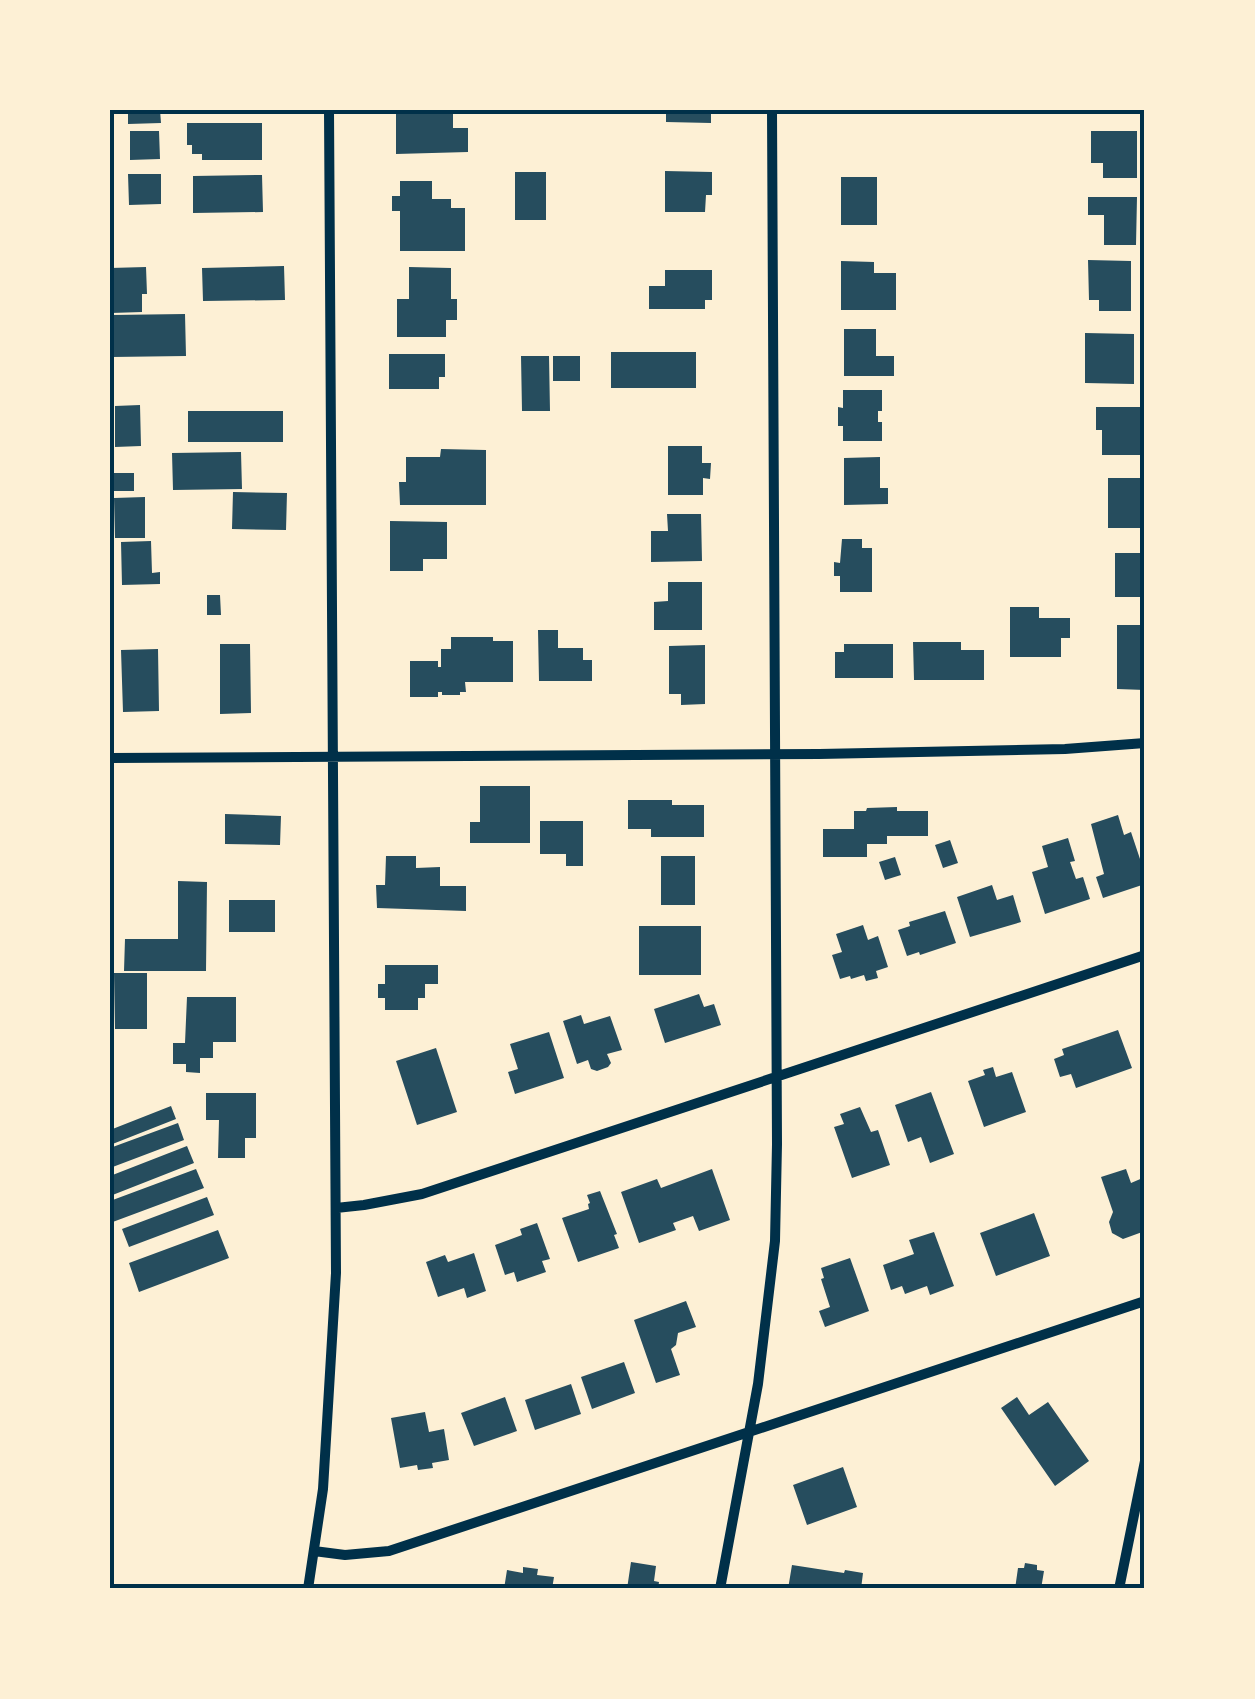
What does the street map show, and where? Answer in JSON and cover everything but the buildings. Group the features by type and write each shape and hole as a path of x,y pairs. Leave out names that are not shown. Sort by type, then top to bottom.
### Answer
{"street":[{"path":"308,1589 323,1490 336,1272 329,110"},
{"path":"720,1589 758,1384 775,1241 772,110"},
{"path":"110,758 1065,749 1145,743"},
{"path":"336,1208 422,1194 1145,955"},
{"path":"314,1551 345,1556 388,1551 1145,1302"},
{"path":"1119,1589 1145,1461"}]}
